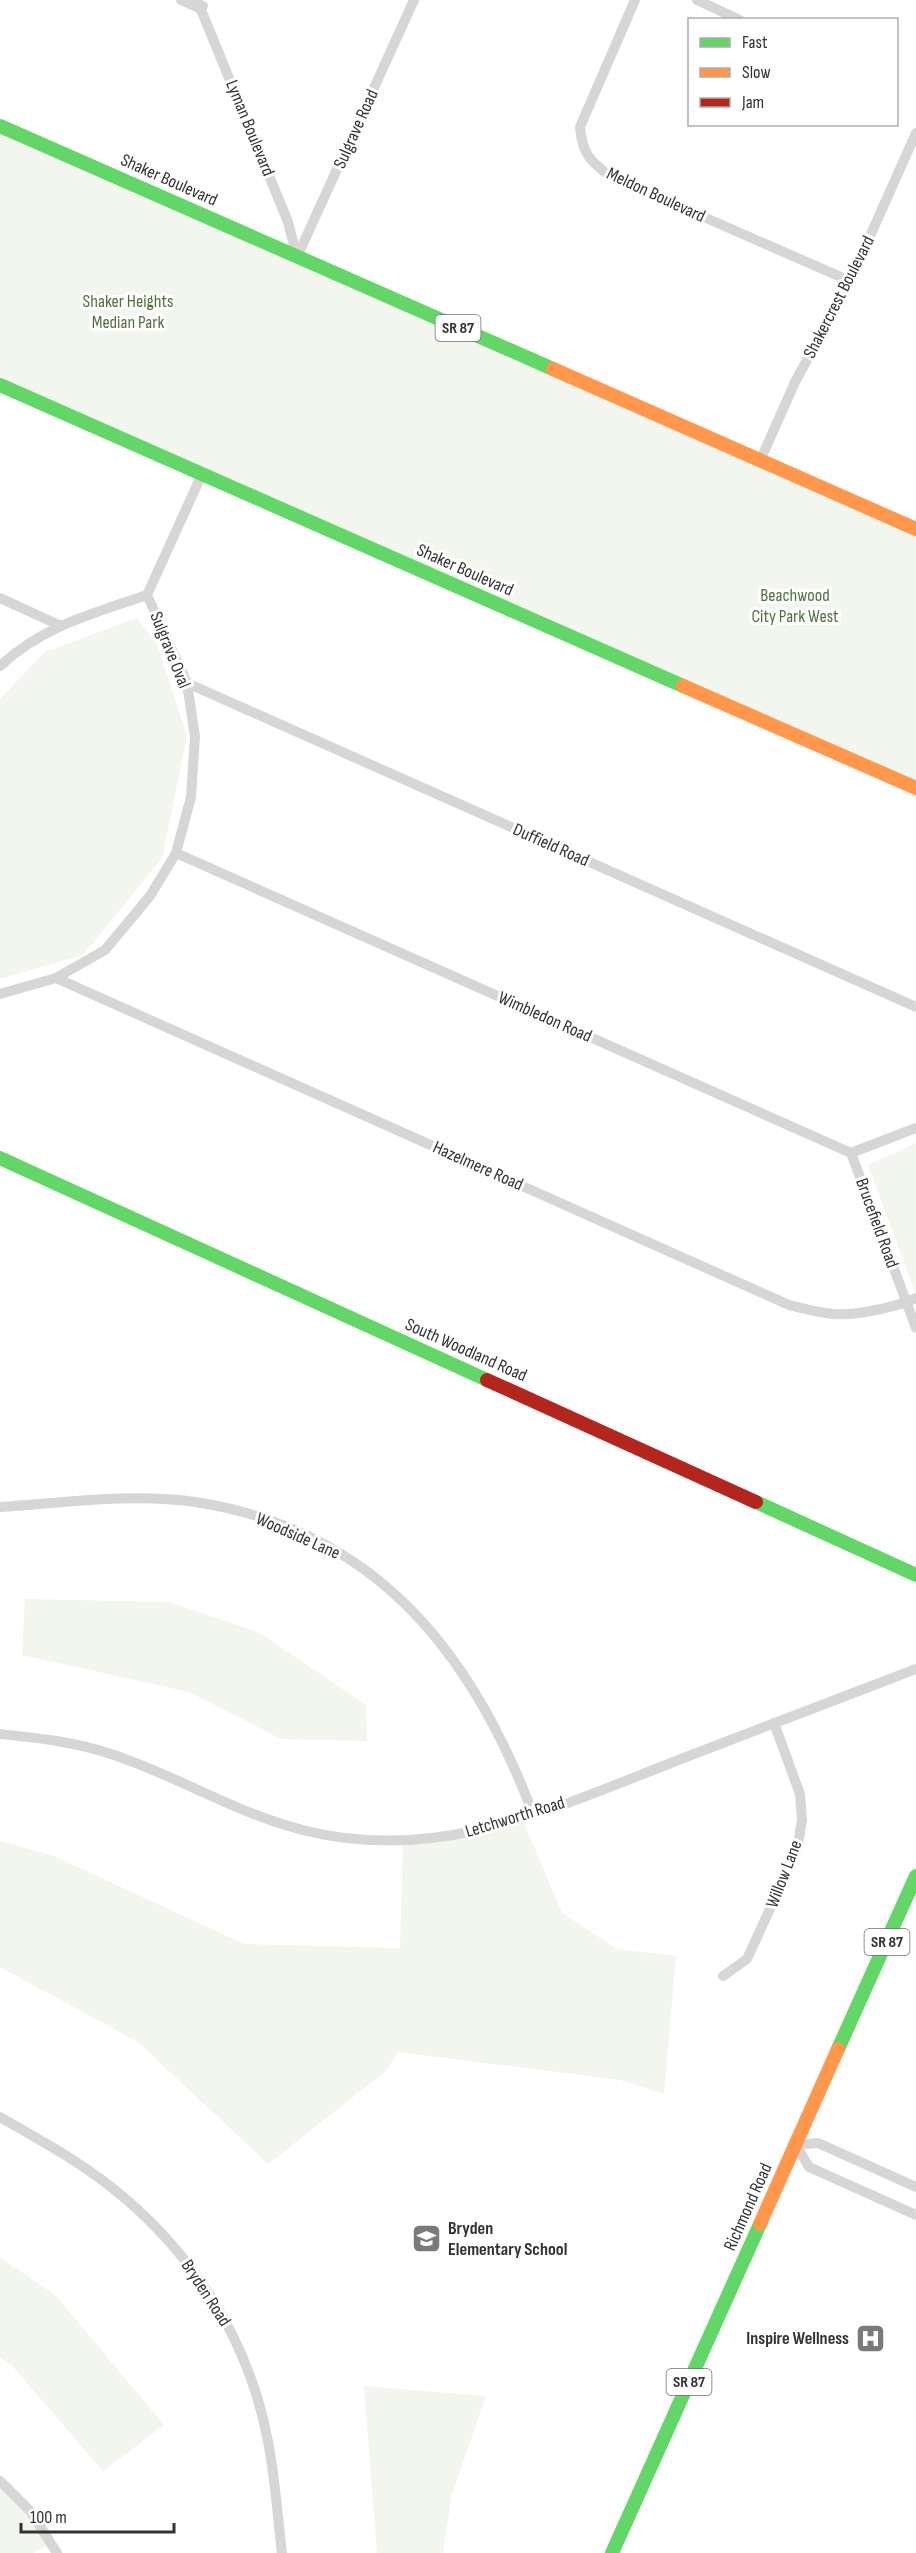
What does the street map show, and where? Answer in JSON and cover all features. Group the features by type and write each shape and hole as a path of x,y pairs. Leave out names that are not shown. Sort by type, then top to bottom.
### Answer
{"main road":[{"name":"Shaker Boulevard","path":"0,126 916,529"},
{"name":"Shaker Boulevard","path":"0,385 916,788"},
{"name":"South Woodland Road","path":"0,1158 916,1575"},
{"name":"Richmond Road","path":"612,2553 916,1876"}],"street":[{"path":"181,0 201,3"},
{"name":"Sulgrave Road","path":"297,257 414,0"},
{"name":"Meldon Boulevard","path":"635,0 580,127 582,146 594,165 610,176 850,281"},
{"path":"697,0 736,18"},
{"name":"Lyman Boulevard","path":"201,3 288,222 297,257"},
{"name":"Shakercrest Boulevard","path":"760,461 795,382 850,281 916,133"},
{"name":"Sulgrave Oval","path":"0,994 56,978 105,950 150,896 176,853 191,797 195,737 187,683 147,595 202,474"},
{"path":"0,666 14,654 59,625 147,595"},
{"path":"0,598 59,625"},
{"name":"Duffield Road","path":"187,683 916,1007"},
{"name":"Wimbledon Road","path":"176,853 851,1153"},
{"name":"Hazelmere Road","path":"56,978 789,1305 828,1314 850,1316 911,1300"},
{"path":"851,1153 916,1128"},
{"name":"Brucefield Road","path":"851,1153 911,1300 916,1328"},
{"name":"Woodside Lane","path":"0,1507 146,1498 193,1502 234,1509 272,1521 312,1538 348,1558 380,1581 411,1609 462,1671 507,1747 533,1814"},
{"name":"Letchworth Road","path":"0,1734 41,1738 113,1754 264,1818 308,1832 357,1840 403,1842 441,1839 489,1829 916,1669"},
{"name":"Willow Lane","path":"723,1976 747,1959 797,1850 802,1820 800,1794 774,1723"},
{"name":"Bryden Road","path":"0,2117 111,2187 155,2225 187,2263 215,2304 240,2352 262,2413 268,2440 282,2553"},
{"path":"916,2187 818,2144 796,2145 809,2167 916,2215"},
{"path":"0,2481 32,2512 57,2553"}],"green space":[{"name":"Beachwood City Park West","path":"0,126 916,529 916,788 0,385"},
{"path":"137,618 157,644 187,736 162,858 83,955 0,979 0,699 45,652"},
{"path":"916,1143 916,1291 915,1292 868,1165"},
{"path":"25,1599 170,1602 260,1633 366,1705 367,1741 281,1739 189,1692 22,1655"},
{"path":"522,1818 562,1913 617,1949 676,1956 664,2094 620,2080 398,2052 385,2072 268,2164 138,2042 0,1967 0,1841 54,1856 244,1944 400,1948 403,1842"},
{"path":"0,2257 55,2295 164,2425 103,2471 15,2369 0,2357"},
{"path":"364,2386 486,2396 452,2494 443,2553 377,2553"},
{"path":"0,2481 53,2543 33,2553 0,2553"}],"traffic: fast":[{"path":"0,126 553,369"},
{"path":"0,385 683,686"},
{"path":"0,1158 487,1380"},
{"path":"756,1502 916,1575"},
{"path":"838,2049 916,1876"},
{"path":"612,2553 760,2224"}],"traffic: slow":[{"path":"553,369 916,529"},
{"path":"683,686 916,788"},
{"path":"760,2224 838,2049"}],"traffic: jam":[{"path":"487,1380 756,1502"}],"place":[{"name":"Bryden Elementary School","path":"427,2238"},
{"name":"Inspire Wellness","path":"870,2338"}],"park label":[{"name":"Shaker Heights Median Park","path":"128,311"}]}
